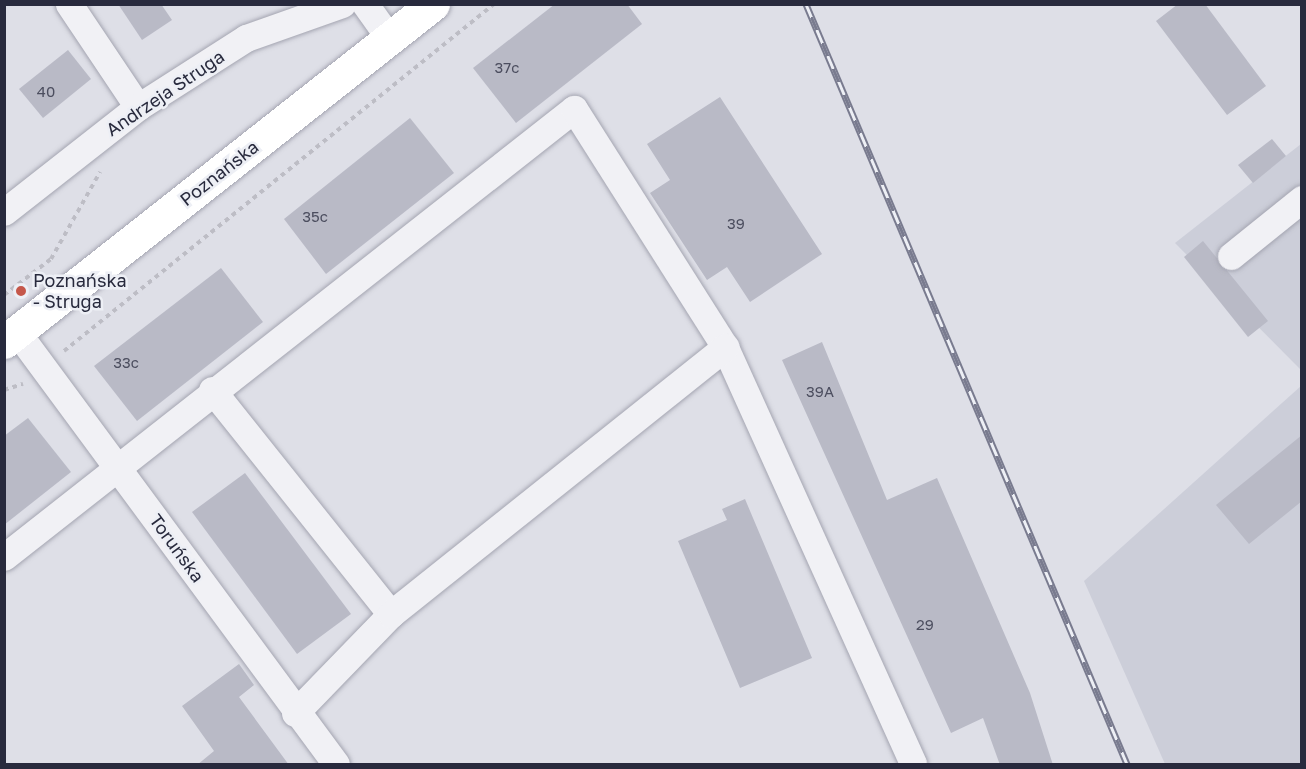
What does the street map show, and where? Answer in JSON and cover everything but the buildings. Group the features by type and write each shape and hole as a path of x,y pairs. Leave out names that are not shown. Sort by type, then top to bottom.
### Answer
{"main road":[{"name":"Poznańska","path":"11,337 433,4"}],"street":[{"path":"69,4 138,107"},
{"name":"Andrzeja Struga","path":"4,212 138,107 246,38 342,4"},
{"path":"365,4 390,39"},
{"path":"4,557 117,464 574,109 726,347 913,765"},
{"path":"1231,256 1302,199"},
{"name":"Toruńska","path":"11,337 49,375 117,464 295,713 336,765"},
{"path":"295,713 391,614 726,347"},
{"path":"212,390 391,614"}],"path":[{"path":"4,390 19,383 35,387 64,363 65,347 494,4"},
{"path":"4,295 51,259 103,168"}],"shaded area":[{"path":"1301,144 1301,370 1175,243"},
{"path":"1301,386 1301,764 1165,764 1084,581"}],"railway":[{"path":"806,4 1127,764"}],"place":[{"name":"Poznańska - Struga","path":"21,291"}]}
